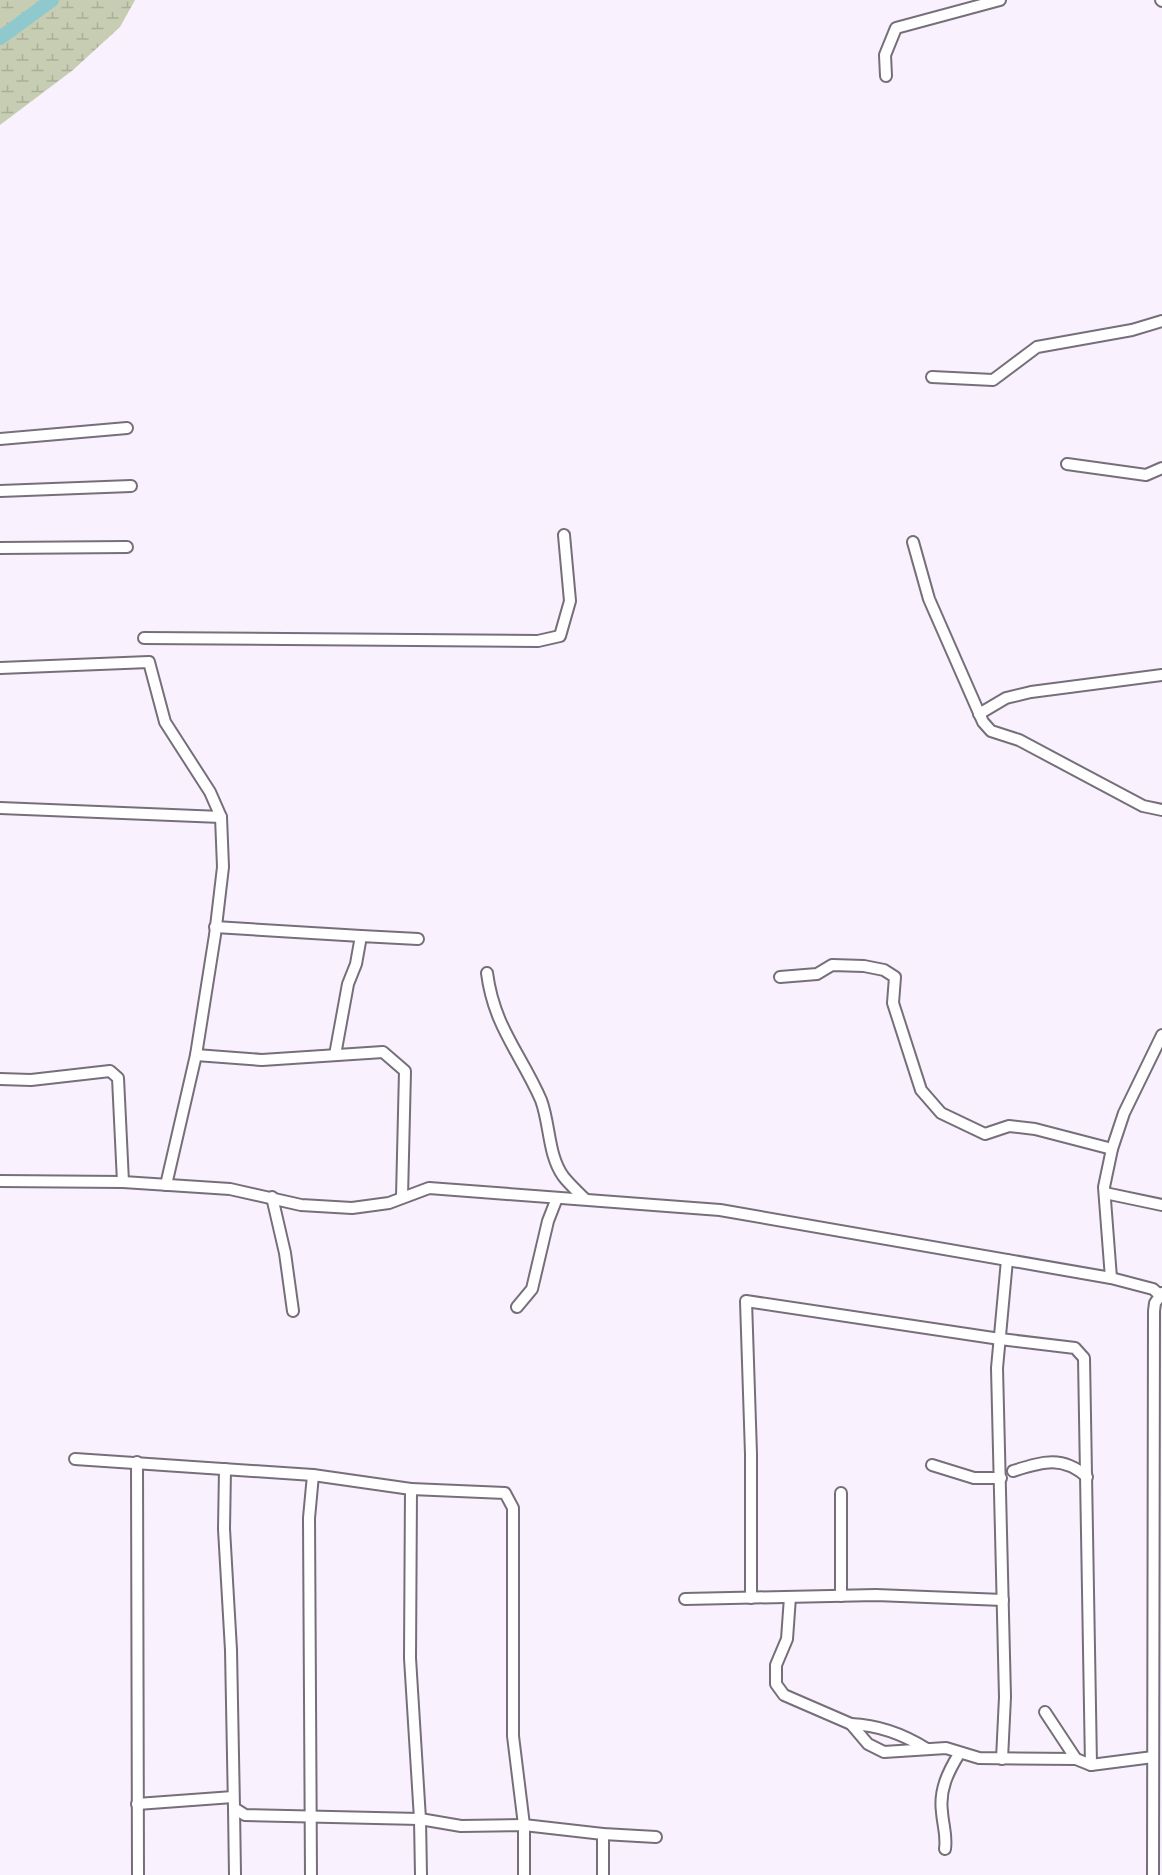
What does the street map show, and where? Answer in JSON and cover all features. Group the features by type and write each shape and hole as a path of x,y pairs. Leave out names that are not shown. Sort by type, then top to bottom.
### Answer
{"street":[{"path":"886,76 885,55 896,28 1000,0"},
{"path":"932,377 993,380 1037,347 1132,330 1162,321"},
{"path":"0,439 127,429"},
{"path":"1067,464 1146,475 1162,468"},
{"path":"0,491 131,486"},
{"path":"144,638 538,641 560,636 570,601 564,535"},
{"path":"913,542 929,599 979,714 991,731 1020,740 1143,806 1162,810"},
{"path":"0,548 127,547"},
{"path":"0,668 149,662 165,722 210,792 221,817 223,867 216,927 196,1055 166,1185"},
{"path":"979,714 1006,698 1031,692 1162,675"},
{"path":"0,808 221,817"},
{"path":"216,927 418,939"},
{"path":"335,1055 348,984 356,964 361,936"},
{"path":"780,977 818,974 832,965 864,966 884,970 895,977 893,1003 921,1090 941,1113 985,1134 1009,1126 1035,1129 1112,1149"},
{"path":"487,973 490,997 502,1030 540,1100 550,1128 555,1158 562,1175 585,1199"},
{"path":"1111,1278 1105,1193 1112,1149 1124,1113 1162,1035"},
{"path":"196,1055 262,1060 383,1053 405,1071 402,1197"},
{"path":"0,1079 31,1080 110,1071 118,1078 123,1182"},
{"path":"0,1182 123,1182 230,1189 301,1205 352,1208 389,1203 429,1188 720,1210 1111,1278 1153,1289 1161,1295 1154,1311 1153,1875"},
{"path":"1105,1193 1162,1205"},
{"path":"272,1197 285,1253 293,1311"},
{"path":"517,1307 532,1288 548,1221 557,1198"},
{"path":"1002,1759 1005,1697 997,1368 1007,1260"},
{"path":"751,1598 751,1454 746,1300 999,1339 1075,1348 1084,1358 1088,1477 1091,1766"},
{"path":"75,1459 314,1475 411,1490 505,1493 511,1500 513,1508 513,1736 525,1825 524,1875"},
{"path":"137,1462 138,1875"},
{"path":"1013,1471 1040,1462 1066,1463 1076,1467 1088,1477"},
{"path":"932,1465 974,1478 1001,1478"},
{"path":"225,1469 224,1529 231,1650 235,1875"},
{"path":"311,1875 309,1518 314,1475"},
{"path":"411,1490 410,1658 421,1875"},
{"path":"841,1493 841,1596"},
{"path":"685,1599 841,1596 1003,1600"},
{"path":"790,1597 787,1639 776,1665 776,1684 784,1695 851,1724 869,1725 894,1732 927,1749"},
{"path":"1045,1712 1076,1759"},
{"path":"851,1724 868,1744 884,1752 946,1748 959,1754 1002,1759 1076,1759 1091,1766 1153,1757"},
{"path":"945,1850 947,1838 941,1799 947,1774 959,1754"},
{"path":"137,1804 234,1803 245,1815 309,1815 420,1820 461,1826 525,1825 603,1834 656,1837"},
{"path":"603,1834 603,1875"}],"green space":[{"path":"0,0 135,0 120,27 73,70 0,125"}],"waterway":[{"path":"0,38 52,0"}]}
